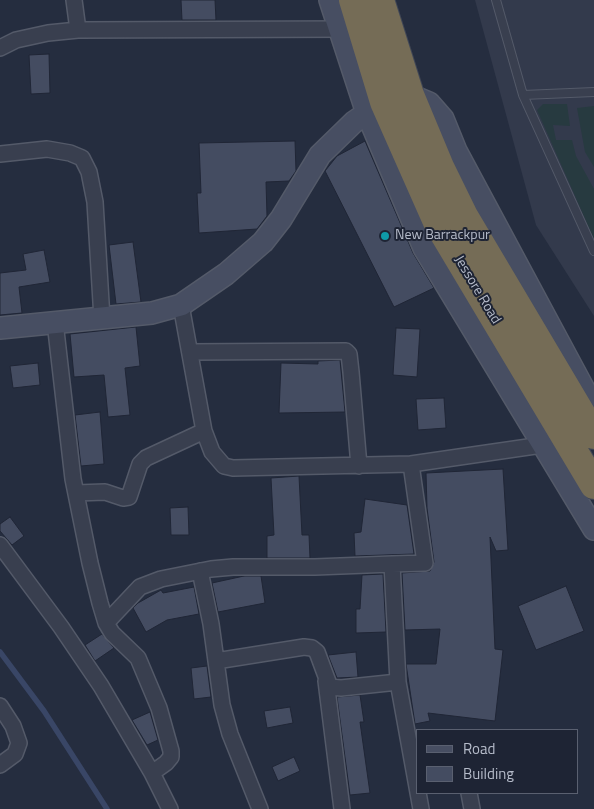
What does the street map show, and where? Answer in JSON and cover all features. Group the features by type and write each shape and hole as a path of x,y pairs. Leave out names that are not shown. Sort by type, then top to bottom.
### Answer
{"highway":[{"name":"Jessore Road","path":"353,0 350,29 438,224 594,484"},
{"path":"380,0 410,95 432,150 464,216 594,434"}],"street":[{"path":"74,0 78,30"},
{"path":"330,0 350,29 367,114 424,248 594,529"},
{"path":"0,48 16,40 48,33 78,30 350,29"},
{"path":"410,95 429,103 443,119 456,151 594,408"},
{"path":"0,328 152,313 182,305 226,274 263,242 281,219 320,155 354,122 367,114"},
{"path":"0,154 47,149 70,152 82,158 89,172 95,202 102,319"},
{"path":"182,305 204,431 212,452 224,466 411,464 542,445"},
{"path":"55,322 76,493 90,563 106,623 112,633 138,658 159,708 171,751 171,757 152,773"},
{"path":"190,352 268,353 326,349 346,351 349,354 360,466"},
{"path":"76,493 105,492 123,498 129,497 140,464 146,458 204,431"},
{"path":"106,623 140,587 161,579 200,571 233,567 315,567 425,563 411,464"},
{"path":"0,546 61,627 101,686 152,773 170,809"},
{"path":"392,564 398,682 416,781"},
{"path":"200,571 222,705 230,734 260,809"},
{"path":"216,660 291,648 312,648 317,652 326,681 342,809"},
{"path":"326,681 330,687 341,688 398,682"},
{"path":"0,706 13,726 19,743 15,754 0,764"},
{"path":"418,794 421,809"},
{"path":"469,794 472,809"}],"lane":[{"path":"496,0 523,95 594,251"},
{"path":"523,95 594,92"}],"shaded area":[{"path":"475,0 594,0 594,316 536,225"},
{"path":"543,104 567,104 570,126 553,125 556,140 572,140 576,156 594,189 594,239 537,110"},
{"path":"594,106 594,167 585,152 577,108"}],"building":[{"path":"181,0 215,0 216,20 182,20"},
{"path":"49,54 50,93 31,94 29,55"},
{"path":"295,141 296,171 289,181 266,182 267,216 257,229 199,233 197,193 201,193 199,143"},
{"name":"New Barrackpur","path":"365,141 413,253 434,288 394,307 325,171 337,156"},
{"path":"133,242 141,302 116,304 109,245"},
{"path":"44,250 50,282 19,287 22,313 0,315 0,273 26,270 23,254"},
{"path":"136,327 140,366 125,368 130,415 108,417 104,375 74,377 70,334"},
{"path":"396,328 420,329 417,377 393,375"},
{"path":"340,360 345,412 279,413 281,363 318,364 318,361"},
{"path":"38,363 40,385 13,388 10,366"},
{"path":"444,398 446,428 418,430 416,399"},
{"path":"100,412 104,464 81,466 75,415"},
{"path":"503,469 508,550 496,551 490,537 495,649 503,650 495,721 428,713 430,721 415,724 406,664 436,664 440,629 405,630 402,573 430,571 434,562 427,508 426,473"},
{"path":"299,476 302,535 309,535 310,558 267,558 267,536 274,535 271,478"},
{"path":"365,499 407,505 414,554 355,556 354,533 361,532"},
{"path":"188,507 189,535 171,535 170,508"},
{"path":"10,517 24,536 12,545 0,531 0,524"},
{"path":"383,574 386,632 356,633 356,609 360,609 362,575"},
{"path":"244,576 261,576 265,603 218,612 212,583"},
{"path":"566,586 584,631 536,650 518,606"},
{"path":"194,587 199,614 167,620 146,632 133,608 138,603 161,590 163,593"},
{"path":"102,634 114,648 95,661 85,645"},
{"path":"356,652 358,677 337,678 328,655"},
{"path":"207,666 211,697 194,699 191,668"},
{"path":"360,695 364,722 360,722 370,793 350,795 337,697"},
{"path":"290,707 293,723 267,728 264,711"},
{"path":"150,712 158,740 147,745 132,720"},
{"path":"294,757 300,771 278,781 272,767"}],"waterway":[{"path":"0,652 44,711 107,809"}],"place":[{"name":"New Barrackpur","path":"385,236"}]}
